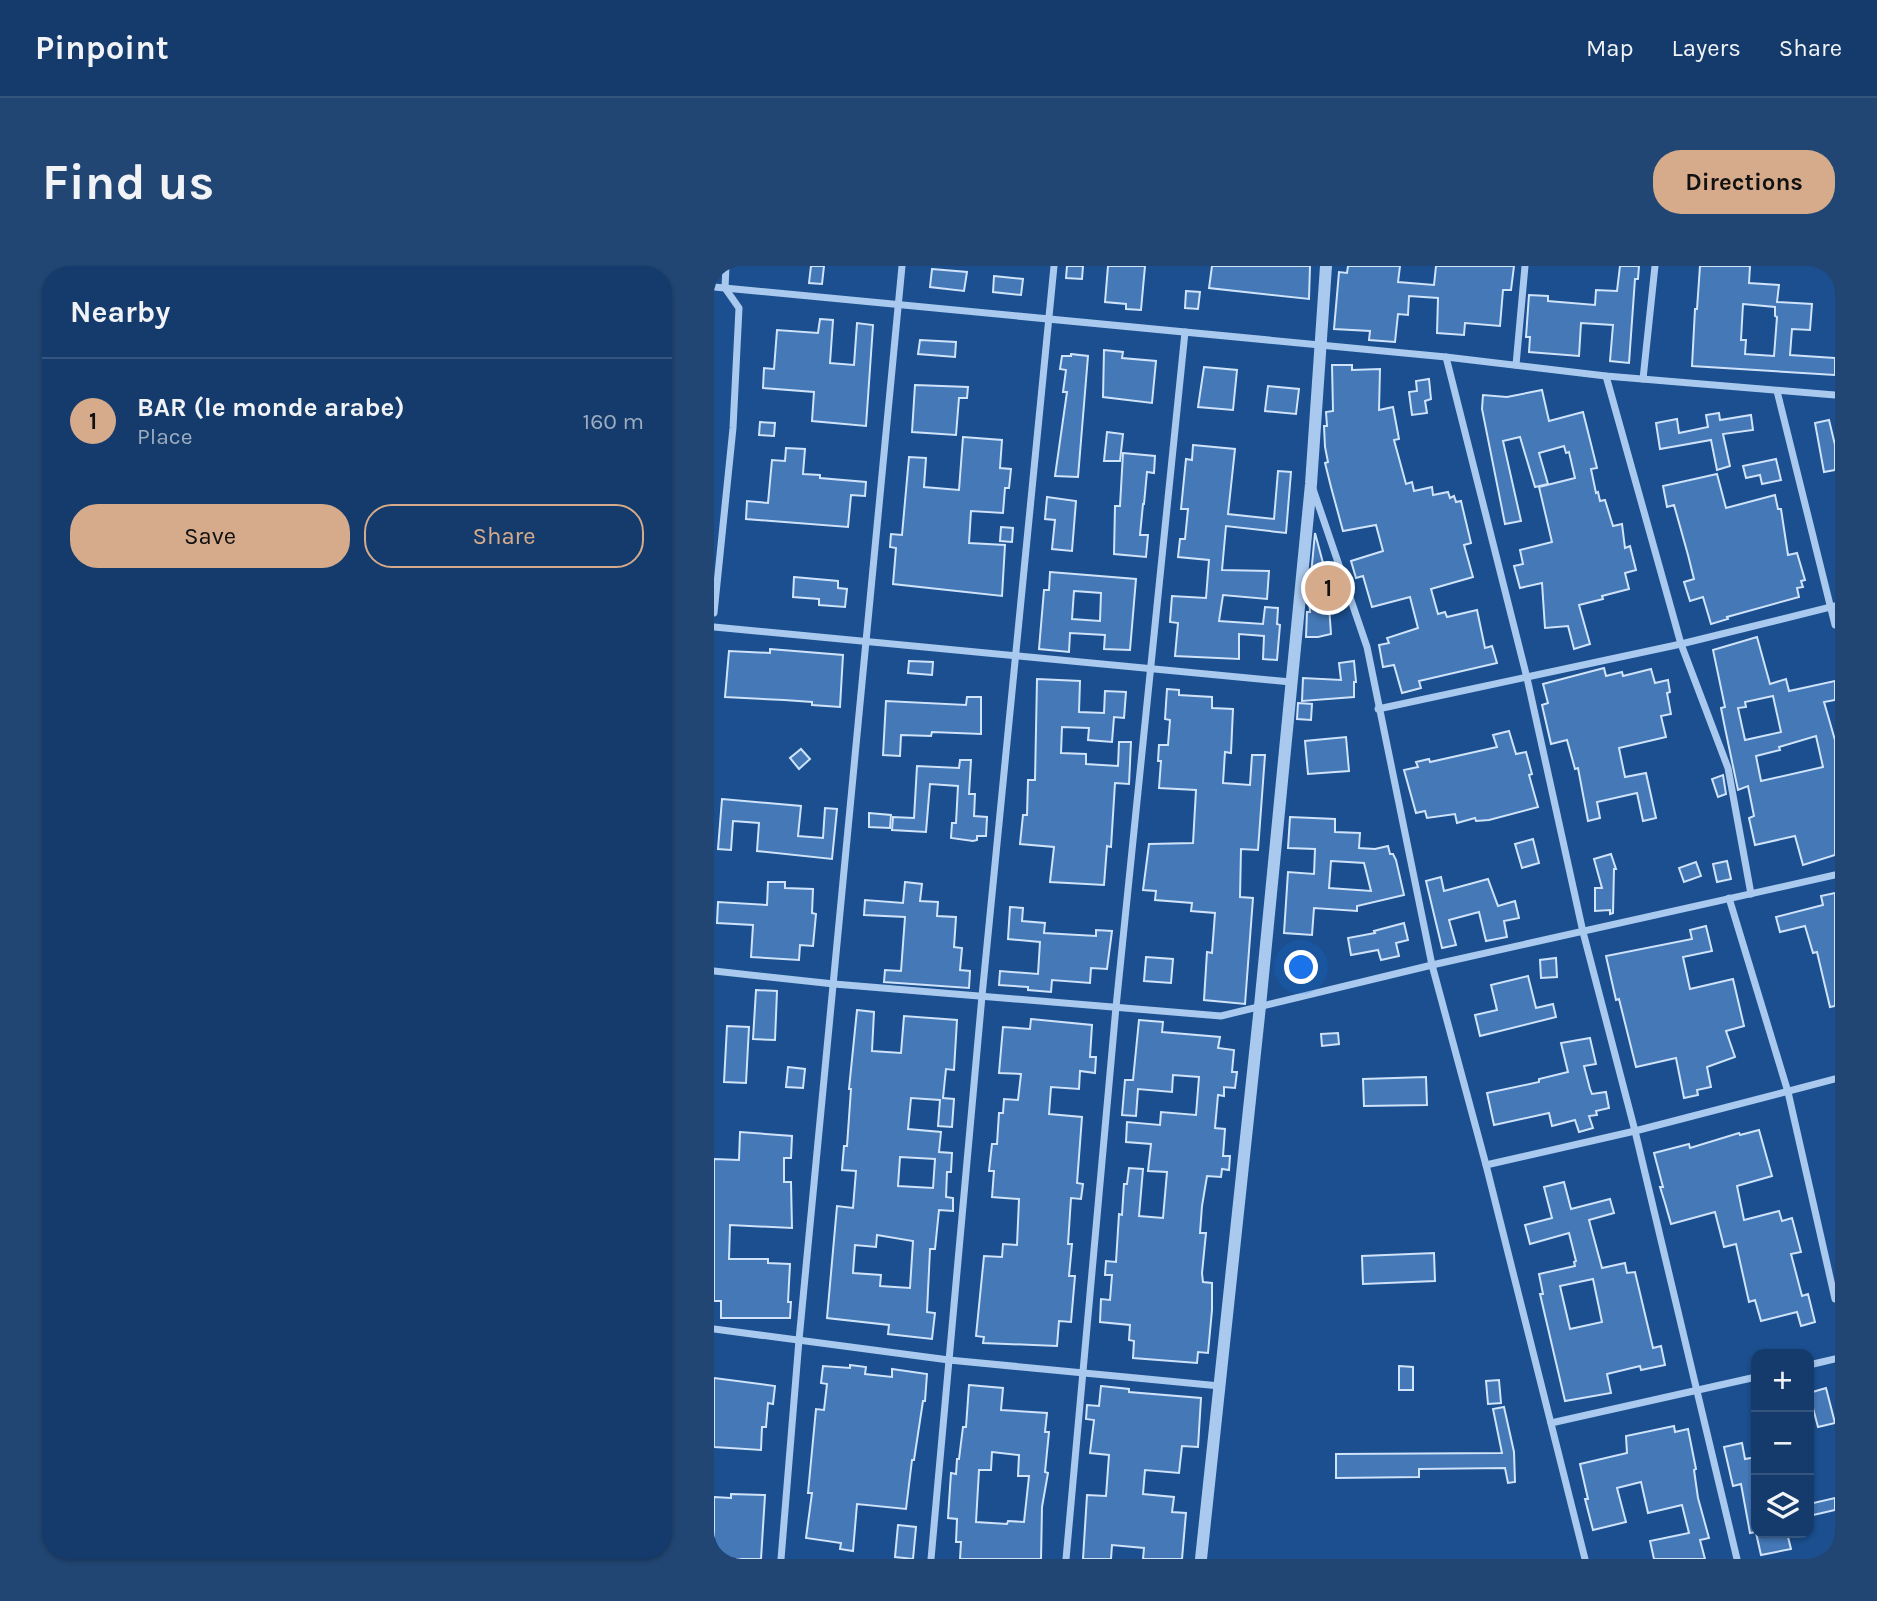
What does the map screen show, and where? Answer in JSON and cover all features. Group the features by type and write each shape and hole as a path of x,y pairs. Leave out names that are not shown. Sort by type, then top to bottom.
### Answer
{"street":[{"path":"714,613 733,428 739,308 725,288 726,266"},
{"path":"781,1559 799,1340 902,266"},
{"path":"931,1559 1014,656 1054,266"},
{"path":"1201,1559 1260,1006 1311,484 1326,266"},
{"path":"1516,365 1525,266"},
{"path":"1643,379 1655,266"},
{"path":"714,287 1446,357 1606,376 1835,395"},
{"path":"1066,1559 1116,1007 1185,332"},
{"path":"1446,357 1527,678 1583,932 1635,1131 1737,1559"},
{"path":"1606,376 1681,644 1728,768 1751,894"},
{"path":"1777,391 1833,607 1835,625"},
{"path":"1311,484 1367,647 1432,965 1486,1165 1585,1559"},
{"path":"1378,709 1681,644 1833,607"},
{"path":"714,627 1291,682"},
{"path":"714,971 834,984 1221,1016 1432,965 1835,875"},
{"path":"1729,898 1788,1092 1835,1299"},
{"path":"1486,1165 1635,1131 1835,1079"},
{"path":"714,1329 949,1360 1220,1386"},
{"path":"1814,1364 1835,1359"},
{"path":"1551,1423 1751,1378"}],"building":[{"path":"811,266 824,266 822,284 809,283"},
{"path":"1067,266 1083,266 1082,279 1066,278"},
{"path":"1108,266 1145,266 1141,310 1126,309 1126,304 1105,302"},
{"path":"1212,266 1310,266 1309,299 1209,288"},
{"path":"1348,266 1400,266 1398,282 1434,285 1436,266 1514,266 1511,290 1503,290 1500,326 1465,323 1464,335 1437,333 1438,298 1409,296 1408,315 1398,314 1395,342 1369,340 1370,331 1334,329 1339,272 1347,273"},
{"path":"1620,266 1639,266 1638,279 1635,279 1629,363 1610,361 1613,325 1581,323 1579,356 1529,352 1530,337 1526,337 1529,295 1548,296 1548,301 1595,305 1596,290 1617,291"},
{"path":"1700,266 1750,266 1749,283 1779,285 1777,302 1812,304 1810,330 1792,329 1790,355 1835,358 1835,375 1692,366","holes":["1743,304 1775,307 1777,317 1774,356 1745,354 1746,340 1741,340"]},
{"path":"932,269 967,272 964,291 930,287"},
{"path":"994,276 1023,279 1021,295 993,292"},
{"path":"1186,291 1200,292 1198,309 1185,308"},
{"path":"820,319 833,320 830,363 854,365 857,323 873,325 866,426 812,421 814,392 763,388 764,368 774,369 777,330 818,333"},
{"path":"920,340 956,342 955,357 918,354"},
{"path":"1104,350 1123,352 1122,358 1156,361 1152,403 1103,397"},
{"path":"1062,356 1088,356 1078,477 1055,476 1067,392 1063,392 1066,370 1060,369"},
{"path":"1332,365 1352,365 1352,370 1380,369 1379,410 1393,407 1399,439 1394,440 1406,484 1412,482 1414,491 1432,487 1433,495 1448,492 1450,498 1454,496 1456,502 1461,501 1471,543 1464,545 1473,577 1431,589 1438,614 1445,612 1447,617 1477,610 1485,648 1492,646 1497,663 1419,681 1421,688 1402,693 1394,665 1383,667 1379,645 1389,643 1387,638 1418,628 1410,597 1372,607 1363,576 1356,578 1351,561 1383,551 1376,525 1343,531 1325,463 1328,462 1324,426 1327,426 1326,412 1333,411"},
{"path":"1204,367 1237,370 1233,410 1198,407"},
{"path":"1429,379 1431,399 1425,401 1427,413 1412,415 1409,392 1417,391 1416,381"},
{"path":"915,385 968,387 967,398 959,398 956,435 912,432"},
{"path":"1268,386 1299,389 1296,414 1265,411"},
{"path":"1542,390 1549,421 1583,412 1597,468 1591,469 1596,493 1598,492 1600,501 1605,500 1613,526 1622,524 1625,548 1630,546 1636,570 1625,573 1629,589 1579,605 1590,644 1574,649 1568,626 1545,628 1542,583 1520,588 1514,566 1523,564 1520,550 1552,542 1539,487 1575,478 1569,452 1566,453 1564,446 1539,453 1548,484 1535,487 1520,437 1503,441 1521,521 1505,524 1482,409 1483,395 1507,397"},
{"path":"1719,413 1720,420 1751,415 1753,430 1723,434 1730,466 1717,470 1711,440 1660,449 1656,423 1677,419 1679,433 1708,427 1706,415"},
{"path":"1829,420 1835,445 1835,470 1824,472 1815,423"},
{"path":"760,422 775,423 774,436 759,435"},
{"path":"1107,432 1123,434 1120,461 1104,461"},
{"path":"963,437 1002,440 1000,468 1011,469 1009,488 1005,488 1003,513 971,511 969,543 1005,545 1002,596 893,584 896,548 890,547 891,534 902,535 909,457 926,458 924,487 959,490"},
{"path":"1193,445 1235,449 1228,514 1274,519 1278,471 1291,472 1286,533 1226,526 1222,570 1269,571 1267,599 1223,595 1219,621 1263,624 1265,607 1278,608 1277,624 1280,625 1277,660 1263,659 1264,636 1239,634 1239,659 1175,656 1178,623 1170,622 1172,596 1206,598 1209,560 1178,557 1180,539 1185,539 1188,509 1181,509 1186,459 1192,460"},
{"path":"786,448 805,449 803,474 866,482 865,496 851,495 848,527 746,519 747,501 768,503 772,460 785,461"},
{"path":"1123,453 1155,456 1154,473 1147,472 1140,535 1148,535 1146,557 1114,554 1115,506 1120,506"},
{"path":"1776,459 1781,480 1762,484 1760,475 1746,478 1743,466"},
{"path":"1717,474 1726,508 1775,495 1778,509 1781,509 1788,555 1797,553 1805,580 1801,581 1803,587 1797,588 1799,597 1711,624 1703,597 1690,601 1684,582 1694,579 1674,505 1667,507 1663,486"},
{"path":"1047,497 1076,501 1072,551 1052,549 1055,520 1045,519"},
{"path":"1001,527 1013,528 1012,542 1000,541"},
{"path":"1315,533 1327,578 1331,634 1306,637 1307,612 1310,612"},
{"path":"1050,572 1136,579 1130,650 1104,649 1105,635 1070,633 1069,652 1039,649 1044,590 1049,590","holes":["1074,591 1101,593 1100,621 1072,619"]},
{"path":"794,577 838,581 838,588 847,589 845,607 819,605 819,599 793,597"},
{"path":"1757,637 1770,684 1786,679 1789,691 1835,681 1835,700 1824,702 1835,740 1835,855 1803,865 1795,836 1755,845 1749,818 1754,816 1748,786 1738,790 1721,708 1725,707 1713,650","holes":["1773,696 1781,732 1745,740 1738,708 1746,707 1745,702","1816,736 1823,767 1761,781 1756,756"]},
{"path":"770,649 843,655 840,707 812,705 812,702 725,697 729,651 770,653"},
{"path":"909,661 933,662 932,675 908,673"},
{"path":"1354,661 1354,697 1302,701 1303,678 1341,680 1339,663"},
{"path":"1604,668 1606,676 1622,672 1623,676 1651,669 1655,683 1668,680 1670,692 1667,693 1671,714 1661,716 1666,737 1619,748 1625,777 1646,773 1656,818 1643,821 1637,793 1597,802 1600,818 1588,821 1578,768 1575,769 1567,740 1551,744 1542,705 1548,703 1543,684"},
{"path":"1037,679 1080,681 1079,712 1104,713 1105,691 1126,692 1124,718 1114,717 1112,742 1088,740 1089,728 1062,727 1061,753 1086,754 1086,764 1118,766 1119,742 1131,742 1129,784 1115,783 1111,847 1107,846 1104,885 1050,882 1054,847 1020,844 1023,815 1027,815 1028,780 1035,780"},
{"path":"1167,689 1179,690 1179,695 1212,697 1212,708 1233,709 1231,753 1225,752 1223,783 1250,785 1252,755 1265,755 1258,850 1241,849 1240,897 1253,898 1245,1004 1204,1000 1207,952 1212,953 1215,913 1191,911 1192,903 1155,900 1156,891 1143,890 1149,844 1193,843 1196,790 1159,788 1159,745 1168,745 1170,720 1165,719"},
{"path":"967,697 981,697 981,734 932,732 931,736 901,735 900,756 883,755 886,701 966,705"},
{"path":"1298,703 1312,704 1311,720 1297,719"},
{"path":"1509,731 1516,754 1526,752 1538,807 1489,820 1476,821 1475,818 1457,823 1455,814 1427,818 1425,811 1416,813 1404,770 1418,767 1416,762 1429,759 1430,762 1497,747 1493,735"},
{"path":"1346,737 1349,771 1308,774 1305,741"},
{"path":"801,749 810,759 799,769 790,758"},
{"path":"960,760 971,760 969,794 975,794 974,816 987,817 986,836 977,836 977,840 973,841 951,838 952,823 956,823 958,786 930,784 926,832 892,830 893,817 914,818 917,766 959,768"},
{"path":"1723,775 1726,794 1718,797 1712,779"},
{"path":"722,799 801,806 798,836 823,838 825,808 837,809 832,859 757,851 759,823 733,821 731,850 718,849"},
{"path":"869,813 891,815 890,828 869,827"},
{"path":"1290,817 1335,819 1335,832 1360,833 1359,848 1388,846 1390,854 1393,854 1396,860 1404,895 1357,906 1357,911 1314,908 1312,935 1284,933 1288,872 1314,874 1315,849 1288,848","holes":["1331,861 1364,863 1371,891 1329,888"]},
{"path":"1533,839 1539,863 1522,868 1515,844"},
{"path":"1611,854 1616,869 1613,913 1610,914 1610,910 1595,911 1595,888 1602,888 1594,859"},
{"path":"1727,861 1731,879 1717,882 1713,864"},
{"path":"1696,862 1701,876 1684,882 1679,868"},
{"path":"1441,877 1444,891 1488,879 1498,906 1515,901 1519,918 1504,921 1507,937 1486,941 1479,912 1449,920 1456,945 1442,948 1426,881"},
{"path":"768,882 785,882 785,888 813,889 812,913 816,914 813,946 800,945 799,960 751,957 753,925 717,923 718,902 767,905"},
{"path":"905,882 922,884 920,901 938,902 937,916 956,917 954,947 962,948 960,970 970,971 969,988 884,982 885,970 901,971 905,917 864,915 865,900 903,903"},
{"path":"1835,893 1835,1006 1830,1007 1817,952 1813,953 1805,926 1780,932 1776,917 1823,905 1821,896"},
{"path":"1010,907 1023,908 1022,921 1045,923 1044,933 1096,936 1096,930 1112,931 1107,969 1091,968 1090,983 1052,980 1051,992 999,985 1000,971 1038,974 1040,942 1008,939"},
{"path":"1404,923 1408,940 1396,943 1399,956 1381,960 1378,950 1351,955 1348,938 1375,933 1374,931"},
{"path":"1706,926 1712,951 1683,957 1690,989 1733,979 1744,1026 1726,1031 1735,1057 1707,1067 1711,1087 1697,1090 1698,1095 1684,1098 1676,1058 1636,1067 1606,956 1692,939 1690,930"},
{"path":"1146,957 1173,959 1171,983 1144,981"},
{"path":"1556,958 1557,977 1541,978 1540,960"},
{"path":"1528,976 1536,1008 1553,1004 1556,1017 1480,1036 1475,1015 1497,1010 1491,985"},
{"path":"756,990 777,991 775,1040 753,1039"},
{"path":"857,1010 874,1012 872,1051 901,1053 904,1016 957,1020 954,1070 946,1069 943,1098 954,1099 952,1127 938,1126 940,1100 911,1098 908,1129 941,1132 939,1152 952,1153 951,1172 947,1172 946,1197 953,1198 953,1211 939,1210 935,1249 930,1249 927,1312 935,1313 932,1339 888,1334 889,1325 827,1318 837,1206 853,1208 856,1171 842,1170 844,1146 847,1146 849,1089","holes":["900,1157 935,1159 933,1188 898,1186","877,1235 913,1241 910,1288 880,1286 881,1275 853,1273 855,1245 876,1247"]},
{"path":"1031,1019 1092,1025 1090,1057 1096,1057 1095,1073 1080,1071 1079,1089 1051,1087 1049,1114 1082,1117 1077,1183 1083,1184 1081,1199 1071,1198 1068,1244 1072,1244 1069,1276 1075,1276 1071,1322 1059,1321 1057,1346 983,1343 984,1337 976,1336 984,1256 1002,1257 1003,1244 1017,1245 1019,1199 992,1197 994,1171 989,1171 992,1144 997,1144 999,1113 1003,1113 1004,1099 1018,1100 1021,1074 999,1073 1003,1027 1030,1029"},
{"path":"1139,1020 1163,1022 1162,1032 1220,1037 1218,1048 1234,1050 1232,1072 1237,1072 1235,1088 1224,1087 1224,1096 1218,1095 1215,1128 1225,1129 1223,1156 1230,1156 1229,1170 1222,1169 1221,1177 1207,1176 1202,1206 1200,1233 1206,1233 1202,1273 1203,1282 1212,1283 1212,1310 1208,1353 1198,1352 1197,1363 1133,1358 1134,1341 1129,1340 1130,1325 1100,1322 1101,1299 1110,1300 1112,1275 1105,1275 1106,1261 1116,1262 1119,1214 1122,1215 1124,1184 1127,1184 1129,1168 1143,1169 1139,1216 1163,1218 1167,1172 1148,1171 1151,1144 1126,1142 1127,1122 1160,1125 1161,1112 1196,1115 1199,1077 1173,1075 1172,1092 1138,1089 1136,1116 1122,1115 1125,1080 1133,1080"},
{"path":"727,1026 749,1027 746,1083 724,1082"},
{"path":"1338,1033 1339,1044 1322,1046 1321,1034"},
{"path":"1590,1038 1596,1064 1584,1066 1590,1089 1592,1094 1606,1092 1609,1108 1589,1116 1593,1128 1579,1132 1575,1120 1552,1126 1549,1113 1494,1125 1487,1093 1539,1082 1539,1079 1568,1072 1561,1043"},
{"path":"788,1067 805,1069 803,1088 786,1087"},
{"path":"1426,1077 1427,1105 1364,1106 1363,1079"},
{"path":"1759,1130 1772,1176 1737,1186 1744,1220 1779,1211 1782,1221 1792,1218 1801,1252 1791,1254 1802,1296 1808,1294 1815,1322 1801,1326 1797,1312 1761,1321 1755,1300 1749,1302 1736,1244 1724,1247 1715,1212 1671,1224 1660,1187 1663,1187 1654,1153 1689,1144 1690,1148 1739,1133 1740,1135"},
{"path":"740,1132 792,1136 791,1158 784,1158 784,1182 791,1182 792,1228 730,1225 729,1259 768,1259 768,1263 790,1264 790,1318 721,1318 721,1301 714,1301 714,1159 739,1160"},
{"path":"1564,1182 1571,1209 1610,1199 1614,1213 1589,1220 1602,1268 1625,1263 1627,1273 1635,1272 1653,1348 1661,1346 1665,1365 1641,1370 1640,1366 1607,1374 1611,1393 1565,1401 1540,1294 1543,1294 1539,1274 1575,1266 1576,1261 1569,1233 1530,1244 1525,1225 1552,1218 1544,1187","holes":["1593,1279 1602,1322 1570,1329 1560,1286"]},
{"path":"1434,1253 1435,1281 1363,1284 1362,1256"},
{"path":"850,1365 866,1367 865,1374 892,1377 892,1369 927,1374 925,1401 912,1460 906,1509 857,1504 853,1551 840,1549 841,1543 806,1538 812,1493 808,1493 816,1409 824,1410 827,1384 821,1383 823,1366 850,1368"},
{"path":"1399,1366 1413,1367 1413,1390 1399,1390"},
{"path":"714,1378 775,1386 773,1404 768,1403 766,1427 762,1427 761,1450 714,1447"},
{"path":"1499,1380 1501,1403 1488,1404 1486,1381"},
{"path":"969,1385 1003,1388 1001,1410 1047,1413 1045,1432 1049,1432 1045,1472 1048,1473 1042,1507 1041,1559 960,1559 961,1542 956,1542 957,1519 948,1518 951,1473 956,1474 963,1427 966,1427","holes":["992,1452 1019,1455 1018,1476 1029,1476 1024,1522 976,1522 979,1470 991,1470"]},
{"path":"1101,1386 1129,1389 1129,1392 1201,1398 1198,1447 1182,1446 1179,1473 1145,1470 1143,1494 1174,1497 1172,1512 1186,1513 1182,1559 1143,1559 1144,1548 1112,1545 1111,1559 1083,1559 1087,1495 1106,1496 1109,1455 1090,1453 1094,1420 1086,1419 1087,1405 1099,1406"},
{"path":"1826,1388 1835,1423 1818,1427 1814,1412 1814,1392"},
{"path":"1504,1407 1514,1452 1515,1482 1508,1483 1505,1468 1419,1469 1419,1477 1336,1478 1336,1454 1502,1453 1493,1409"},
{"path":"1674,1426 1675,1432 1688,1429 1696,1469 1698,1498 1709,1538 1700,1540 1705,1559 1654,1559 1650,1541 1689,1533 1682,1505 1648,1513 1641,1482 1617,1488 1626,1522 1593,1530 1585,1499 1588,1499 1580,1464 1627,1453 1626,1436"},
{"path":"1742,1443 1745,1459 1751,1458 1751,1533 1741,1484 1733,1486 1724,1447"},
{"path":"731,1494 765,1495 761,1559 714,1559 714,1497 731,1498"},
{"path":"1835,1498 1835,1510 1814,1515 1814,1503"},
{"path":"898,1525 916,1527 913,1559 895,1557"},
{"path":"1757,1538 1788,1538 1791,1549 1761,1555"}],"place":[{"name":"BAR (le monde arabe)","path":"1328,588"}]}
